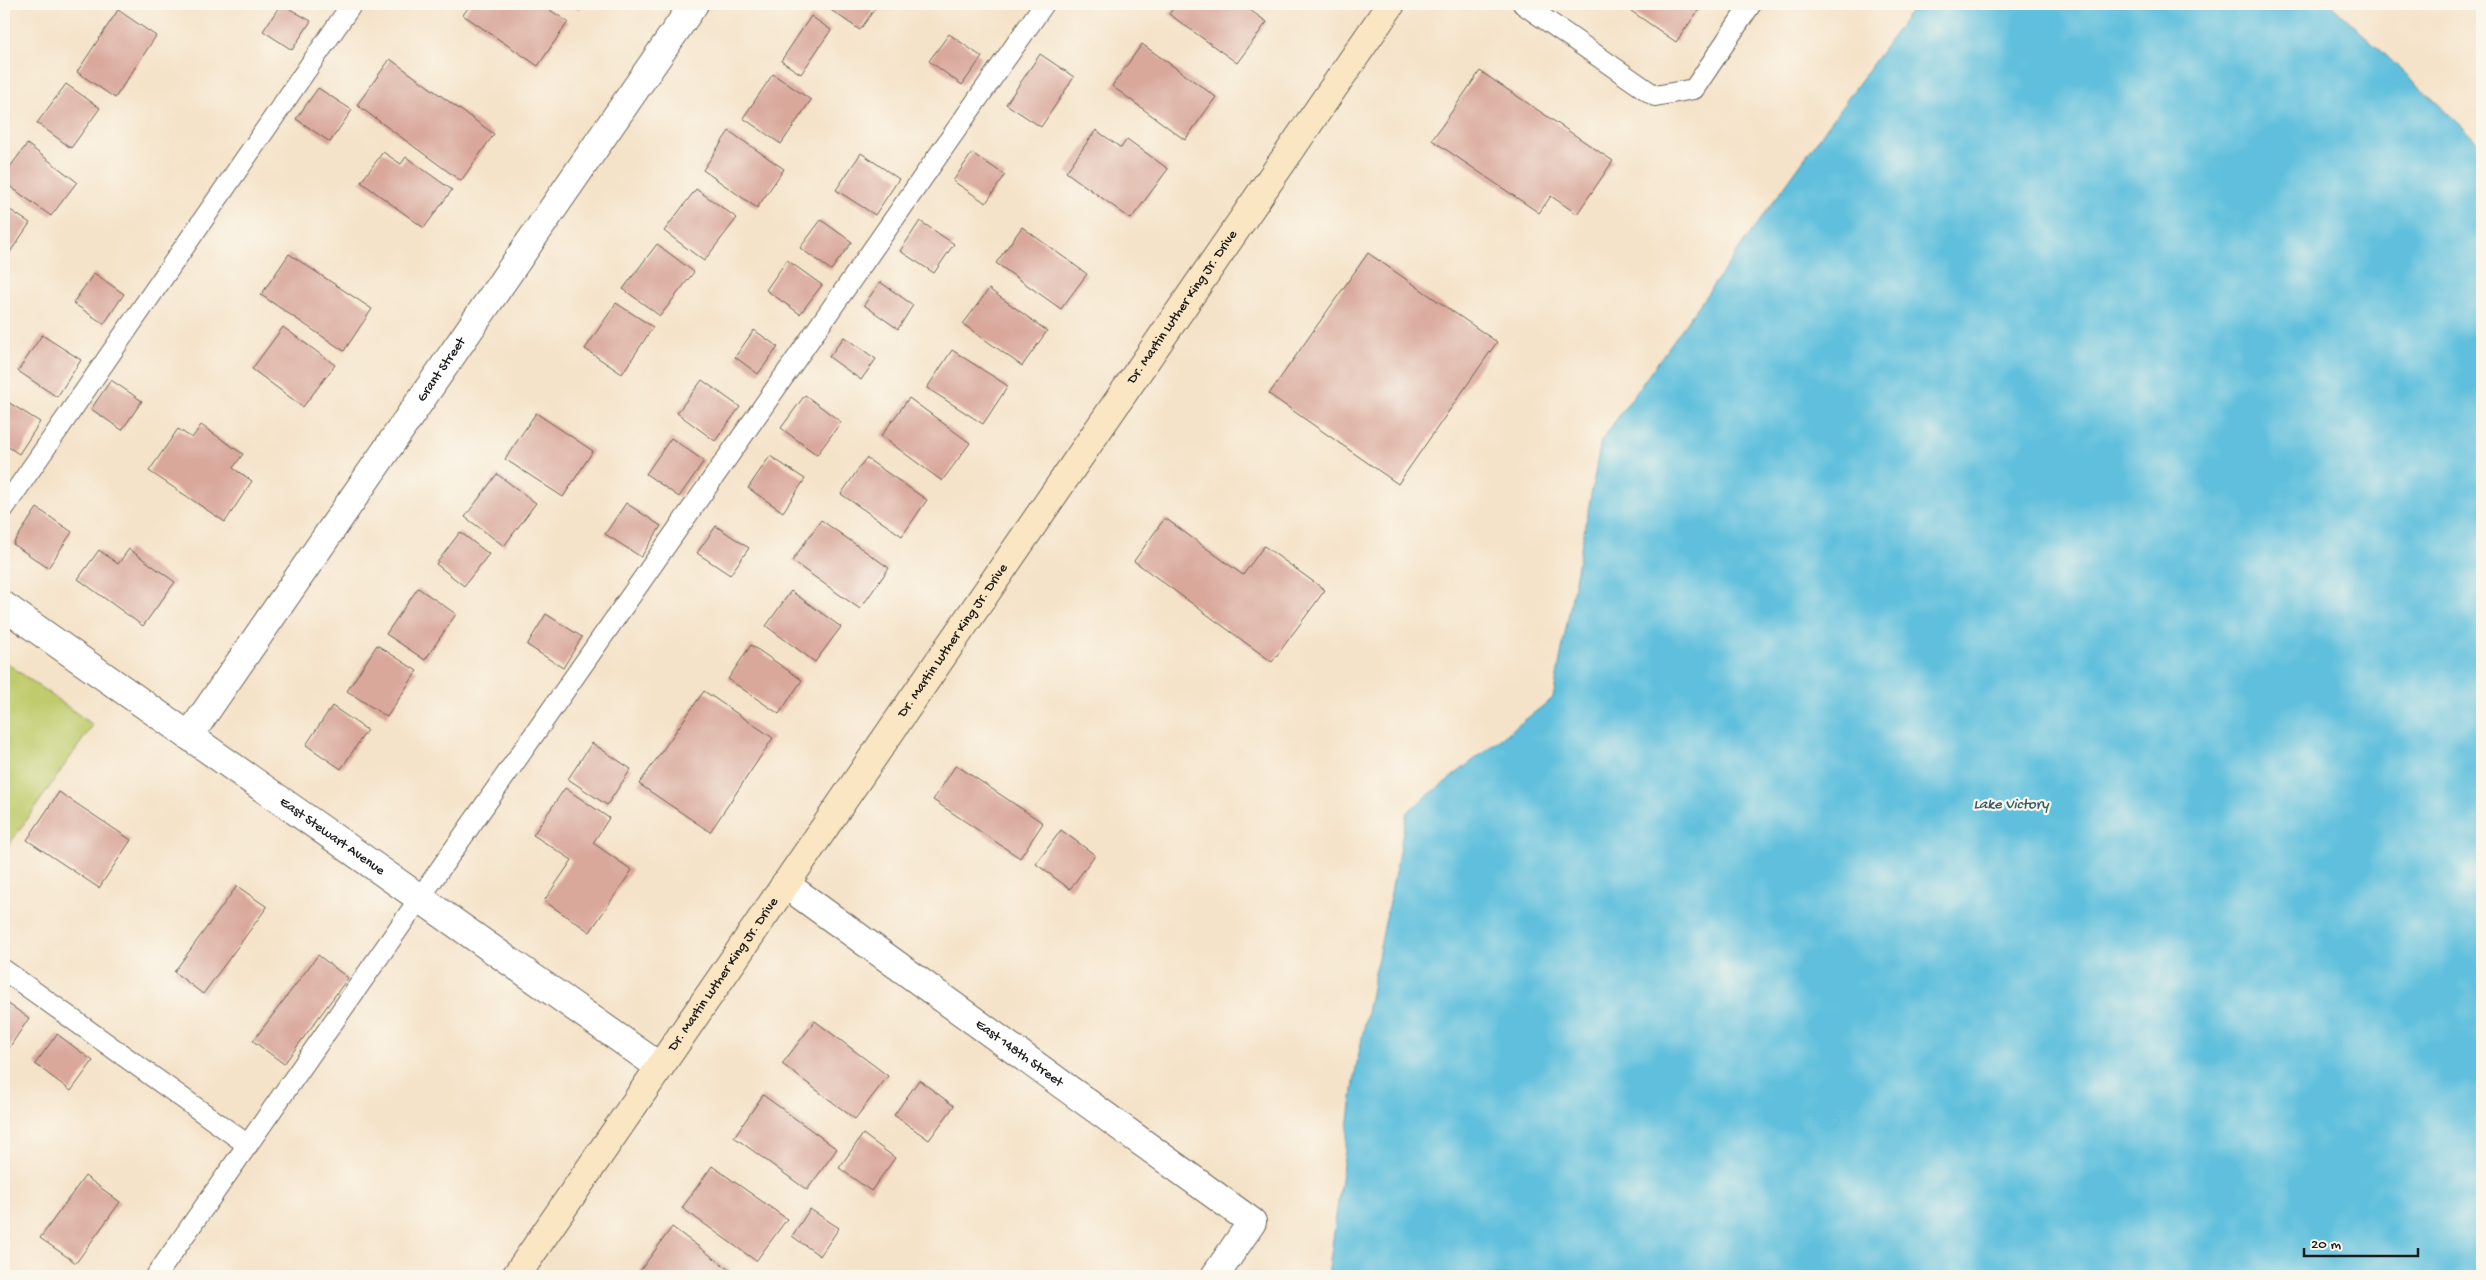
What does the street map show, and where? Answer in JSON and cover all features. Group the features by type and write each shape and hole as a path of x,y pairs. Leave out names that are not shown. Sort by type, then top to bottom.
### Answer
{"street":[{"name":"Grant Street","path":"189,736 694,4"},
{"name":"Dr. Martin Luther King Jr. Drive","path":"516,1276 1391,4"},
{"name":"East Stewart Avenue","path":"4,606 660,1067"},
{"name":"East 148th Street","path":"786,884 1252,1222 1215,1276"}],"lane":[{"path":"4,508 352,4"},
{"path":"156,1276 1044,4"},
{"path":"1523,4 1656,96 1694,89 1751,4"},
{"path":"4,970 248,1145"}],"green space":[{"path":"4,661 93,725 4,852"}],"water":[{"name":"Lake Victory","path":"1968,4 2331,4 2482,145 2482,1276 1328,1276 1356,1068 1407,812 1553,698 1601,441 1910,12"}],"building":[{"path":"281,4 311,21 292,50 263,31"},
{"path":"471,4 541,4 568,22 538,66 463,15"},
{"path":"570,4 583,4 579,10"},
{"path":"822,4 878,4 860,30"},
{"path":"1177,4 1241,4 1267,22 1237,63 1169,14"},
{"path":"1621,4 1703,4 1676,42"},
{"path":"118,10 156,36 115,98 77,72"},
{"path":"811,16 831,30 801,74 781,61"},
{"path":"949,34 982,57 962,85 929,61"},
{"path":"1142,44 1216,97 1185,140 1112,86"},
{"path":"1040,54 1074,77 1041,127 1006,104"},
{"path":"390,59 494,134 461,181 357,105"},
{"path":"1480,71 1613,161 1577,214 1551,196 1539,213 1432,140"},
{"path":"773,74 811,100 781,144 743,118"},
{"path":"66,84 100,108 71,148 37,123"},
{"path":"318,88 352,110 330,142 296,119"},
{"path":"1096,130 1121,148 1127,139 1168,169 1131,219 1066,172"},
{"path":"729,131 784,169 757,208 703,170"},
{"path":"27,144 77,182 51,216 4,182 4,175"},
{"path":"383,152 401,164 406,157 452,190 424,228 361,182"},
{"path":"861,153 899,179 875,215 836,190"},
{"path":"972,153 1005,175 986,203 953,181"},
{"path":"696,189 737,218 704,261 664,231"},
{"path":"4,206 30,223 4,261"},
{"path":"821,220 852,242 831,270 800,248"},
{"path":"920,221 954,244 934,273 900,251"},
{"path":"1022,227 1087,274 1061,309 996,263"},
{"path":"657,244 694,272 660,316 623,289"},
{"path":"1368,253 1497,342 1398,484 1269,394"},
{"path":"289,254 372,309 344,351 261,295"},
{"path":"787,260 822,285 800,314 766,290"},
{"path":"94,273 124,294 104,324 73,303"},
{"path":"880,282 913,305 898,329 864,305"},
{"path":"989,289 1047,331 1022,366 963,324"},
{"path":"616,303 653,327 622,374 585,349"},
{"path":"283,327 335,365 303,407 252,369"},
{"path":"754,330 778,347 758,374 735,357"},
{"path":"42,335 81,360 57,397 18,371"},
{"path":"844,337 876,359 861,380 829,357"},
{"path":"952,350 1008,386 983,424 927,388"},
{"path":"111,380 142,401 122,430 91,409"},
{"path":"702,380 740,407 715,441 677,413"},
{"path":"805,395 841,422 817,455 781,428"},
{"path":"909,398 970,443 942,481 881,436"},
{"path":"8,402 40,422 19,454 4,444 4,409"},
{"path":"536,413 593,451 563,497 505,459"},
{"path":"201,425 243,454 233,468 252,481 225,522 149,471 178,429 192,438"},
{"path":"671,438 704,461 679,497 646,474"},
{"path":"770,456 805,479 783,512 748,488"},
{"path":"866,458 927,500 902,536 841,494"},
{"path":"497,474 536,503 504,546 465,517"},
{"path":"626,503 661,526 641,557 605,534"},
{"path":"37,508 72,532 48,568 13,544"},
{"path":"1165,518 1243,575 1264,546 1325,590 1272,662 1134,561"},
{"path":"821,520 889,568 860,609 792,561"},
{"path":"716,526 749,548 730,575 697,553"},
{"path":"460,532 489,554 464,586 436,564"},
{"path":"129,549 175,582 143,626 78,579 99,550 118,564"},
{"path":"418,588 456,614 425,660 386,634"},
{"path":"791,591 841,627 815,662 766,626"},
{"path":"546,614 582,637 563,668 527,645"},
{"path":"377,645 417,671 387,717 347,691"},
{"path":"751,645 802,680 779,714 728,679"},
{"path":"704,691 773,738 710,832 639,784"},
{"path":"332,706 367,730 341,769 306,745"},
{"path":"592,743 631,769 607,805 568,779"},
{"path":"956,765 1043,823 1020,858 933,800"},
{"path":"565,788 609,818 593,843 632,870 590,932 544,901 572,860 533,835"},
{"path":"59,792 131,840 99,888 27,840"},
{"path":"1061,830 1095,855 1070,889 1036,864"},
{"path":"237,886 267,907 203,994 174,972"},
{"path":"318,955 348,978 284,1064 253,1041"},
{"path":"4,1001 29,1018 9,1048 4,1044"},
{"path":"815,1021 888,1076 855,1119 782,1064"},
{"path":"57,1034 93,1061 71,1091 35,1064"},
{"path":"919,1080 954,1106 929,1140 894,1115"},
{"path":"763,1095 837,1149 807,1190 734,1137"},
{"path":"863,1134 895,1158 871,1191 839,1168"},
{"path":"712,1166 787,1219 756,1261 682,1208"},
{"path":"85,1176 120,1202 76,1263 40,1238"},
{"path":"810,1209 839,1228 820,1256 792,1236"},
{"path":"672,1227 738,1276 647,1276 640,1271"},
{"path":"351,1271 359,1276 347,1276"}]}
